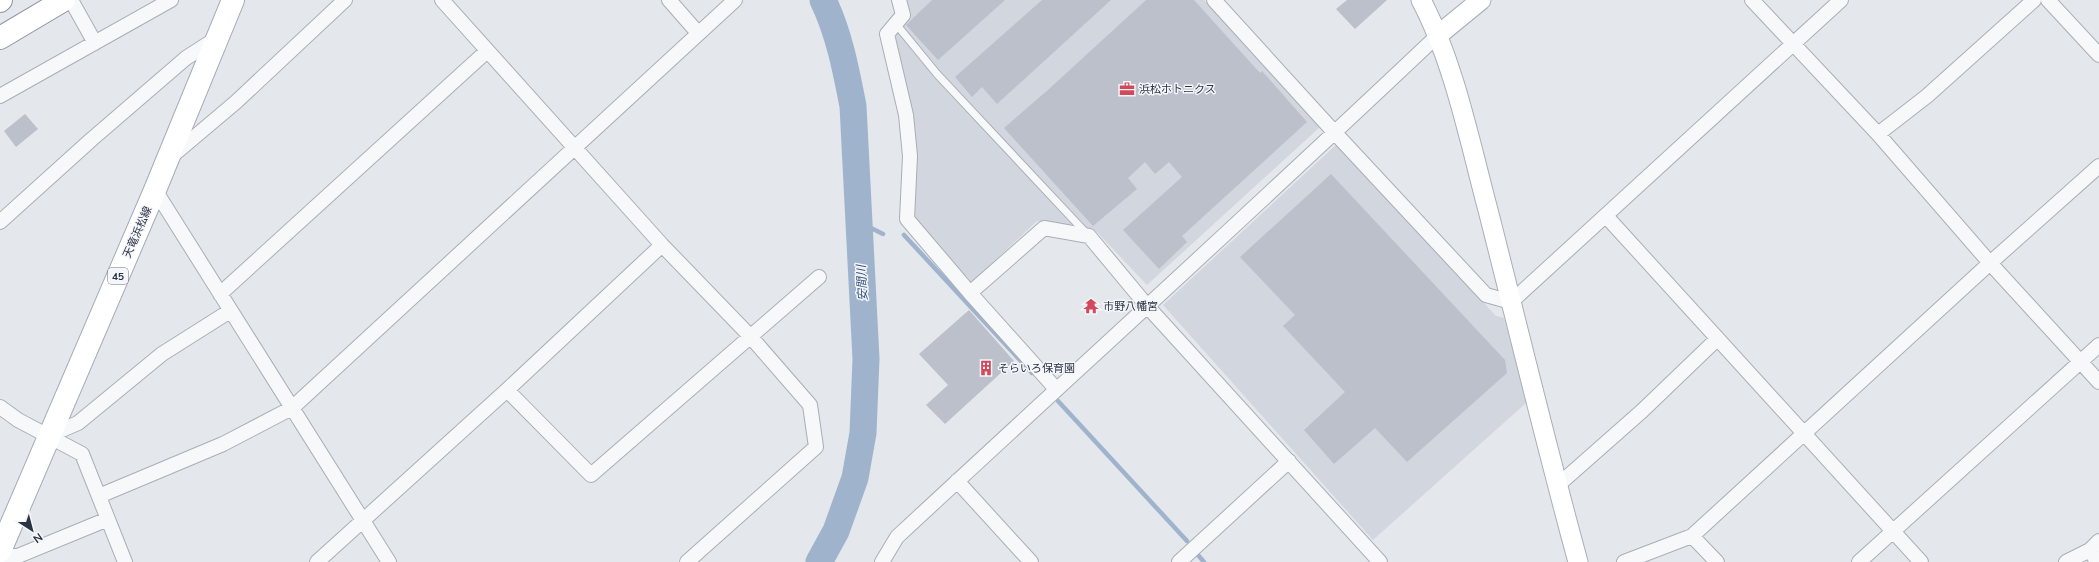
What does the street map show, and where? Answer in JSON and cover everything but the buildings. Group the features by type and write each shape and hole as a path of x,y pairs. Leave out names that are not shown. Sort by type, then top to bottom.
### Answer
{"main road":[{"path":"0,38 64,0"},
{"name":"天竜浜松線","path":"0,551 48,436 155,190 233,0"}],"street":[{"path":"71,0 95,43"},
{"path":"0,96 171,0"},
{"path":"167,160 236,102 345,0"},
{"path":"442,0 662,245 750,336 810,405 816,447 688,562"},
{"path":"669,0 698,33"},
{"path":"99,496 223,444 292,408 735,0"},
{"path":"899,0 903,15 887,34 898,74 909,142 910,156 907,219 970,293 1056,389"},
{"path":"1214,0 1335,133 1486,294 1511,302"},
{"path":"1421,0 1437,36 1462,109 1557,486 1578,562"},
{"path":"882,562 897,537 1056,389 1148,307 1437,36 1481,0"},
{"path":"1752,0 1792,45 1878,134 1990,263 2099,382"},
{"path":"1511,302 1841,0"},
{"path":"1878,134 1927,96 2034,0"},
{"path":"2048,0 2099,55"},
{"path":"0,222 92,139 186,58 218,38"},
{"path":"220,294 487,51"},
{"path":"1624,562 1692,536 1990,263 2099,166"},
{"path":"155,190 389,562"},
{"path":"1606,216 1892,532 1921,562"},
{"path":"970,293 1044,228 1089,236 1148,307 1380,562"},
{"path":"317,562 507,390 662,245"},
{"path":"507,390 591,475 819,277"},
{"path":"48,436 78,423 162,354 230,311"},
{"path":"1557,486 1642,411 1717,338"},
{"path":"1859,562 2099,345"},
{"path":"0,407 18,420 82,454 124,562"},
{"path":"1179,562 1289,461"},
{"path":"957,481 1031,562"},
{"path":"0,556 18,556 108,519"},
{"path":"1692,536 1717,562"},
{"path":"2066,562 2094,545 2097,562"}],"lane":[{"path":"896,24 938,74 1089,236"}],"shaded area":[{"path":"906,0 1204,0 1320,127 1147,285 1096,231 1037,221 972,282 914,219 917,157 893,34 911,15"},
{"path":"1337,144 1496,316 1504,318 1527,402 1373,540 1163,305"}],"waterway":[{"name":"安間川","path":"819,562 836,531 855,478 863,433 866,359 853,106 838,39 823,0"},
{"path":"859,222 883,234"},
{"path":"904,235 1032,373"},
{"path":"1058,401 1187,541"},
{"path":"1198,555 1204,562"}],"place":[{"name":"浜松ホトニクス","path":"1127,89"},
{"name":"市野八幡宮","path":"1091,306"},
{"name":"そらいろ保育園","path":"986,368"}]}
